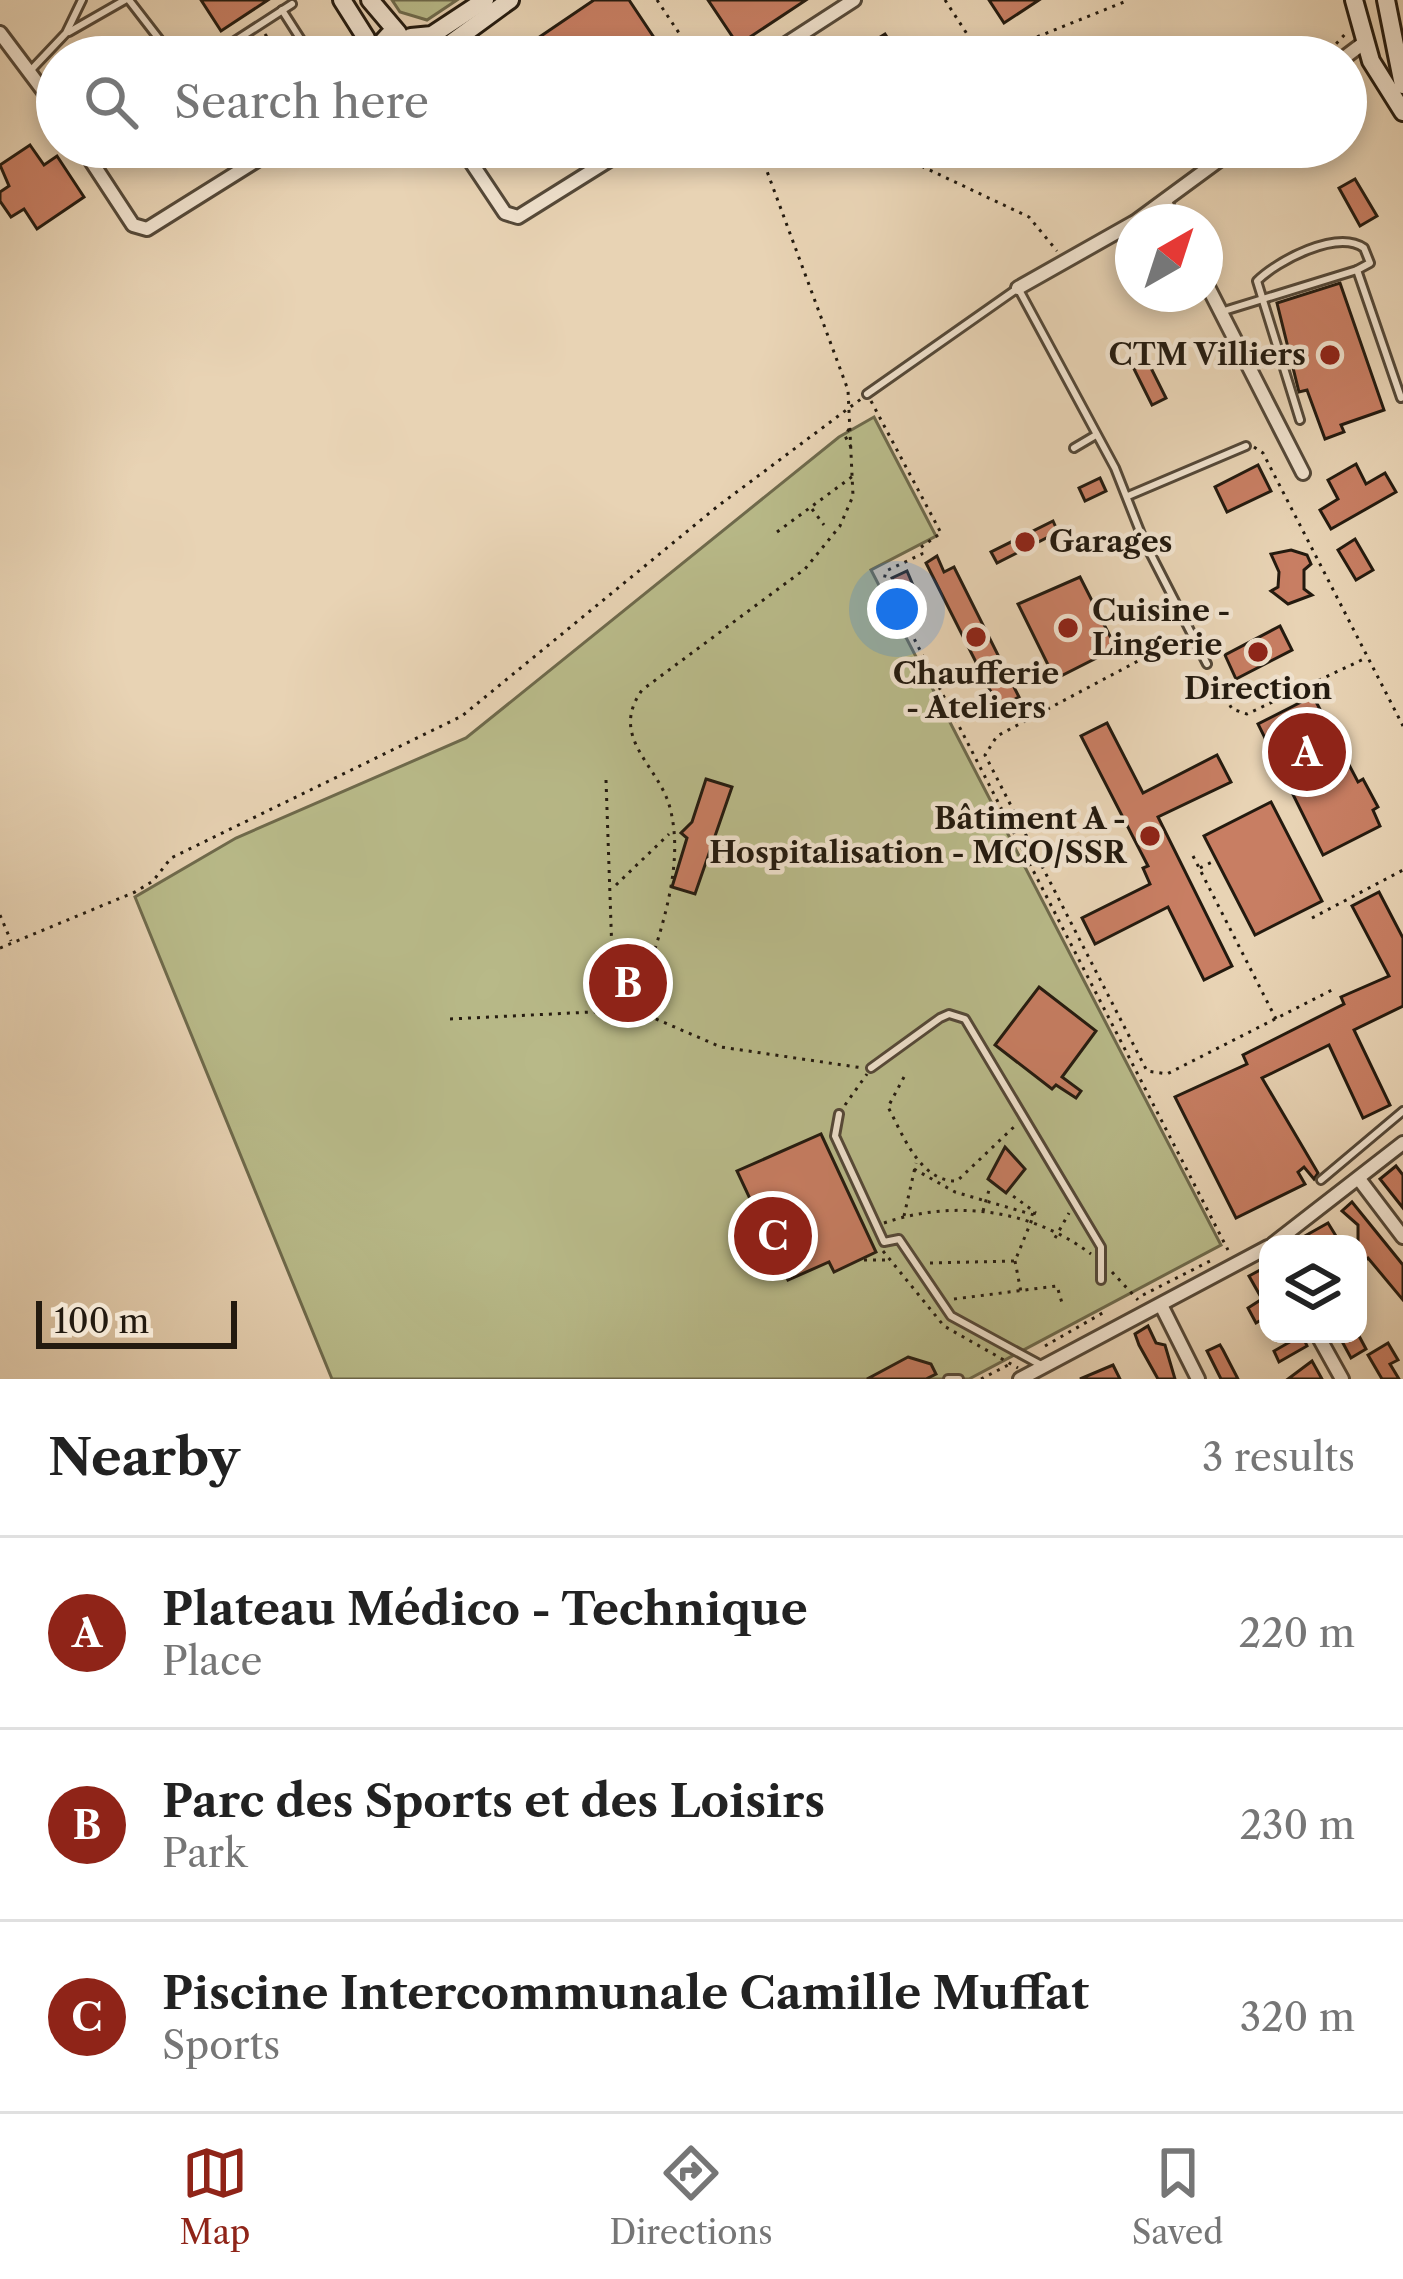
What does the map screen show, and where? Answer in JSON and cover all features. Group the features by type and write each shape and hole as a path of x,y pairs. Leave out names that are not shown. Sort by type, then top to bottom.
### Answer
{"main road":[{"path":"342,0 365,36"},
{"path":"370,0 405,35"},
{"path":"399,36 432,35 485,0"},
{"path":"455,36 510,0"},
{"path":"1354,0 1363,36"},
{"path":"1386,0 1400,56 1393,74"},
{"path":"1367,45 1393,74 1403,112"}],"street":[{"path":"798,36 854,0"},
{"path":"0,33 36,78"},
{"path":"96,168 133,225 148,230 245,168"},
{"path":"475,168 505,213 518,217 596,168"},
{"path":"1166,204 1211,168"},
{"path":"1018,288 1115,234"},
{"path":"1221,312 1303,473"},
{"path":"1285,1235 1403,1143"},
{"path":"1360,1179 1403,1237"},
{"path":"1020,1379 1259,1252"},
{"path":"1155,1308 1198,1379"},
{"path":"1322,1343 1342,1379"}],"lane":[{"path":"66,34 82,0"},
{"path":"66,34 127,0 156,36"},
{"path":"244,36 292,4"},
{"path":"281,10 298,36"},
{"path":"31,70 36,65"},
{"path":"1223,310 1261,302 1357,270 1370,263 1364,248 1341,241 1272,266 1257,281 1261,302 1300,420"},
{"path":"1357,270 1401,398"},
{"path":"867,394 1018,288 1096,435 1207,664"},
{"path":"1074,448 1096,435"},
{"path":"1127,497 1246,446"},
{"path":"871,1068 940,1018 958,1015 970,1025 1101,1247 1101,1280"},
{"path":"1321,1180 1403,1112"},
{"path":"839,1114 835,1136 884,1242 902,1243 951,1316 1043,1366"},
{"path":"948,1379 958,1379"}],"path":[{"path":"657,0 681,36"},
{"path":"945,0 970,36"},
{"path":"1038,36 1129,0"},
{"path":"260,25 267,36"},
{"path":"634,1010 673,890 670,807 638,756 631,732 634,701 642,689 806,568 849,510 854,475 848,390 766,168"},
{"path":"925,168 1028,217 1064,262"},
{"path":"0,948 135,892 153,881 171,858 462,716 718,506 867,394 941,533 920,548 922,554 886,571 884,580 1234,1256 1206,1262 1143,1294"},
{"path":"1246,446 1263,453 1403,726"},
{"path":"778,532 854,475"},
{"path":"808,496 824,525"},
{"path":"1191,632 997,736 986,754 1148,1071 1167,1074 1332,990"},
{"path":"1207,664 1229,706 1247,714 1367,657"},
{"path":"606,780 614,887 614,1011"},
{"path":"614,887 670,832"},
{"path":"1193,856 1276,1019"},
{"path":"1198,868 1212,862"},
{"path":"1312,918 1403,870"},
{"path":"0,915 11,942"},
{"path":"450,1019 634,1010 721,1047 871,1068 839,1114"},
{"path":"904,1077 888,1108 916,1161 947,1181 957,1181 1002,1133 1024,1120"},
{"path":"904,1216 916,1161"},
{"path":"914,1169 955,1192 1033,1219 1103,1264 1155,1308"},
{"path":"983,1211 989,1190"},
{"path":"1013,1196 1033,1219"},
{"path":"877,1226 904,1216 983,1211 1033,1219"},
{"path":"1057,1236 1069,1212"},
{"path":"1021,1294 1015,1262 1033,1219"},
{"path":"865,1260 890,1260"},
{"path":"899,1270 913,1262 1015,1262"},
{"path":"934,1314 951,1299 1057,1286 1062,1303"},
{"path":"1045,1346 1106,1311"},
{"path":"981,1379 1013,1362"}],"green space":[{"path":"392,0 457,0 427,20 400,12"},
{"path":"874,417 936,536 871,570 1221,1245 969,1379 332,1379 135,897 236,838 466,738 839,437"}],"building":[{"path":"201,0 268,0 221,31"},
{"path":"594,0 629,0 653,36 541,36"},
{"path":"708,0 806,0 752,36 732,36"},
{"path":"989,0 1039,0 1004,23"},
{"path":"30,145 36,154 36,168 65,168 84,197 37,229 24,209 11,217 0,201 0,192 9,186 0,165"},
{"path":"1355,179 1377,216 1360,226 1339,188"},
{"name":"CTM Villiers","path":"1340,283 1384,410 1341,425 1344,432 1325,439 1307,390 1299,392 1277,303"},
{"path":"1148,362 1166,398 1152,405 1134,369"},
{"path":"1356,464 1366,484 1385,473 1396,492 1331,529 1320,510 1338,499 1328,480"},
{"path":"1258,465 1271,491 1227,512 1215,487"},
{"path":"1100,478 1106,491 1085,501 1079,488"},
{"name":"Garages","path":"1053,521 1058,532 997,563 991,552"},
{"path":"1355,539 1373,570 1356,580 1338,550"},
{"path":"1291,550 1307,555 1311,564 1304,570 1304,589 1312,595 1288,604 1271,591 1278,587 1279,572 1271,554"},
{"name":"Chaufferie - Ateliers","path":"937,556 944,572 954,567 1019,697 999,708 926,563"},
{"path":"907,571 915,590 900,597 892,578"},
{"name":"Cuisine - Lingerie","path":"1080,577 1116,648 1055,679 1018,604"},
{"name":"Direction","path":"1280,626 1292,650 1236,679 1225,655"},
{"path":"1313,696 1358,782 1363,779 1378,807 1373,810 1380,826 1323,855 1258,724"},
{"name":"Bâtiment A - Hospitalisation - MCO/SSR","path":"1107,723 1143,793 1217,755 1231,782 1158,817 1232,966 1204,980 1168,907 1095,944 1082,918 1150,884 1143,868 1148,866 1081,736"},
{"path":"706,779 732,787 695,894 672,887 687,838 681,833 692,822"},
{"path":"1271,802 1322,901 1255,935 1204,836"},
{"path":"1379,892 1403,938 1403,1006 1354,1030 1390,1105 1363,1118 1329,1045 1262,1078 1318,1173 1314,1179 1304,1167 1298,1172 1305,1184 1236,1218 1175,1097 1247,1064 1243,1055 1344,1004 1341,997 1389,976 1352,906"},
{"path":"1039,987 1096,1031 1062,1077 1081,1091 1076,1098 1056,1085 1052,1089 995,1045"},
{"path":"821,1134 876,1252 834,1272 829,1262 788,1280 737,1171"},
{"path":"1005,1147 1025,1169 1006,1193 988,1179"},
{"path":"1396,1166 1403,1175 1403,1208 1380,1179"},
{"path":"1352,1202 1403,1265 1403,1300 1367,1259 1367,1235 1358,1235 1358,1225 1342,1211"},
{"path":"1328,1223 1335,1235 1307,1235"},
{"path":"1259,1271 1259,1294 1249,1276"},
{"path":"1259,1301 1259,1321 1256,1323 1248,1308"},
{"path":"1148,1326 1156,1343 1165,1345 1175,1379 1158,1379 1139,1345 1135,1334"},
{"path":"1288,1343 1307,1346 1279,1362 1274,1351"},
{"path":"1343,1343 1363,1343 1366,1349 1351,1358"},
{"path":"1388,1343 1398,1360 1390,1364 1399,1379 1382,1379 1368,1355"},
{"path":"1220,1345 1238,1379 1221,1379 1207,1351"},
{"path":"908,1357 931,1364 936,1374 926,1379 867,1379"},
{"path":"1312,1361 1322,1379 1288,1379"},
{"path":"1113,1365 1120,1379 1080,1379"}],"place":[{"name":"CTM Villiers","path":"1330,355"},
{"name":"Garages","path":"1025,542"},
{"name":"Cuisine - Lingerie","path":"1068,628"},
{"name":"Chaufferie - Ateliers","path":"976,637"},
{"name":"Direction","path":"1258,652"},
{"name":"Plateau Médico - Technique","path":"1307,752"},
{"name":"Bâtiment A - Hospitalisation - MCO/SSR","path":"1150,836"},
{"name":"Parc des Sports et des Loisirs","path":"628,983"},
{"name":"Piscine Intercommunale Camille Muffat","path":"773,1236"}]}
